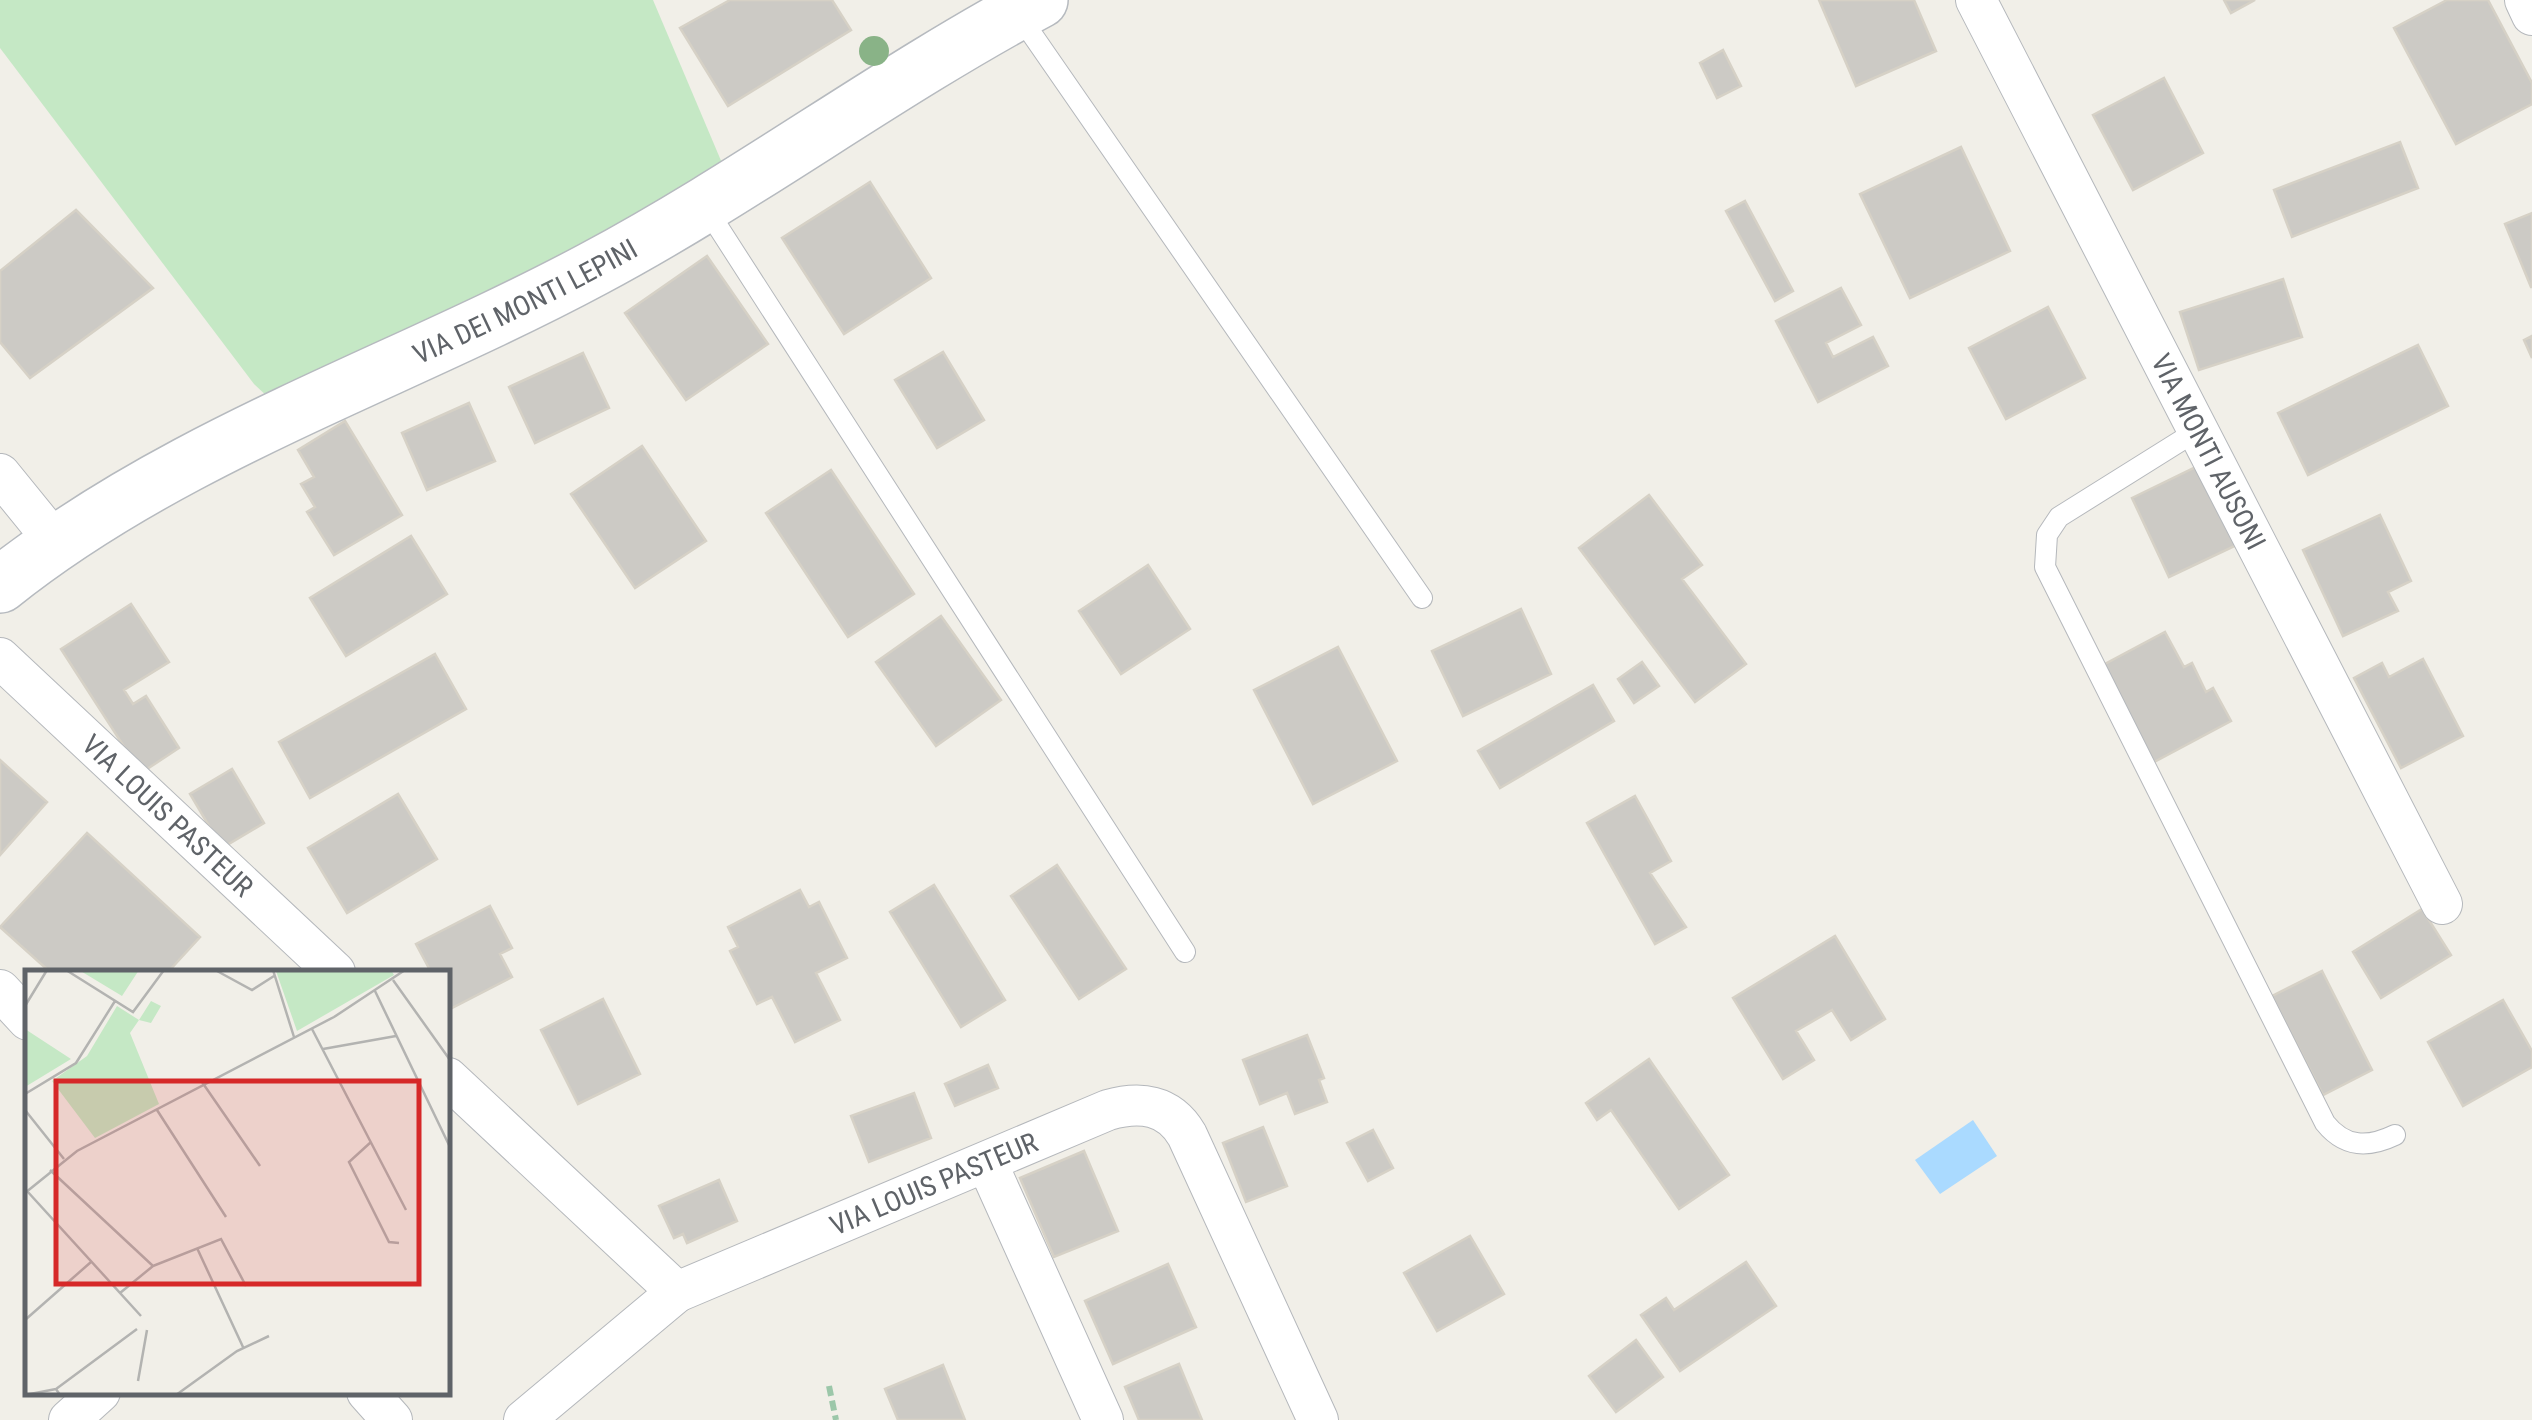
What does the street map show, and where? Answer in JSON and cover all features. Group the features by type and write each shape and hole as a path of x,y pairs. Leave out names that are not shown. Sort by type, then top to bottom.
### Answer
{"street":[{"name":"VIA MONTI AUSONI","path":"1976,0 2442,904"},
{"path":"2524,0 2532,15"},
{"name":"VIA DEI MONTI LEPINI","path":"0,585 57,544 175,473 577,278 703,204 905,76 1028,6"},
{"path":"0,474 57,544"},
{"name":"VIA LOUIS PASTEUR","path":"0,658 333,970"},
{"path":"0,990 25,1017"},
{"path":"450,1080 677,1292"},
{"name":"VIA LOUIS PASTEUR","path":"524,1420 677,1292 1120,1107 1154,1106 1174,1117 1188,1135 1318,1420"},
{"path":"987,1164 1103,1420"},
{"path":"69,1420 97,1395"},
{"path":"370,1395 392,1420"}],"lane":[{"path":"1028,6 1422,598"},
{"path":"703,204 1185,952"},
{"path":"2198,430 2059,517 2047,535 2045,567 2325,1123 2339,1138 2358,1144 2394,1134"}],"path":[{"path":"829,1386 836,1420"}],"green space":[{"path":"0,0 653,0 722,163 620,235 270,399 254,384 0,48"}],"water":[{"path":"1973,1120 1997,1156 1940,1194 1915,1160"}],"building":[{"path":"730,0 832,0 851,30 728,106 680,28"},
{"path":"1819,0 1914,0 1936,51 1856,86"},
{"path":"2224,0 2255,0 2231,13"},
{"path":"2447,0 2488,0 2532,83 2532,104 2456,144 2394,28"},
{"path":"1723,50 1741,86 1717,98 1700,63"},
{"path":"2164,78 2203,153 2133,190 2093,115"},
{"path":"2400,142 2418,188 2292,237 2274,190"},
{"path":"1961,147 2010,251 1910,298 1860,194"},
{"path":"870,182 931,278 844,334 782,238"},
{"path":"1745,201 1793,291 1775,301 1726,211"},
{"path":"76,210 153,288 30,378 0,342 0,271"},
{"path":"2532,213 2532,287 2531,287 2505,224"},
{"path":"707,256 768,344 686,400 625,313"},
{"path":"2283,279 2302,337 2199,370 2180,312"},
{"path":"1841,288 1861,325 1826,343 1833,357 1873,337 1888,366 1818,402 1776,321"},
{"path":"2048,307 2085,378 2006,419 1969,348"},
{"path":"2532,336 2532,358 2524,340"},
{"path":"2418,345 2448,406 2308,475 2278,413"},
{"path":"943,352 984,420 937,448 895,380"},
{"path":"583,353 609,408 535,443 509,387"},
{"path":"469,403 495,461 427,490 402,433"},
{"path":"345,421 402,515 334,555 307,512 315,507 301,484 314,477 298,450"},
{"path":"642,446 706,541 635,588 571,494"},
{"path":"2200,465 2239,544 2169,577 2132,498"},
{"path":"831,470 914,594 848,637 766,513"},
{"path":"1649,495 1702,565 1682,579 1746,664 1695,702 1579,548"},
{"path":"2380,515 2411,581 2388,592 2398,611 2343,636 2303,550"},
{"path":"411,536 447,594 346,656 310,598"},
{"path":"1148,565 1190,629 1121,674 1079,611"},
{"path":"131,604 169,662 124,690 133,704 146,696 179,748 141,773 61,649"},
{"path":"1521,609 1551,674 1463,716 1432,651"},
{"path":"941,616 1001,700 936,746 876,662"},
{"path":"2165,632 2184,667 2192,663 2206,692 2213,688 2231,721 2154,762 2103,665"},
{"path":"1338,647 1397,761 1313,804 1254,690"},
{"path":"435,654 466,709 310,798 279,742"},
{"path":"2423,659 2463,736 2401,768 2354,678 2382,663 2389,677"},
{"path":"1642,662 1659,686 1634,703 1618,679"},
{"path":"1593,685 1614,721 1500,788 1478,751"},
{"path":"0,760 47,802 0,855"},
{"path":"232,769 264,823 222,848 190,794"},
{"path":"398,794 437,859 347,913 308,848"},
{"path":"1635,796 1671,861 1650,873 1686,927 1655,944 1587,823"},
{"path":"87,833 200,937 170,970 48,970 0,927"},
{"path":"1057,865 1126,969 1079,999 1011,896"},
{"path":"934,885 1005,1000 961,1027 890,912"},
{"path":"800,890 809,907 819,902 847,958 816,973 840,1020 795,1042 772,997 757,1004 730,951 738,947 728,927"},
{"path":"490,906 512,948 500,954 512,977 450,1009 450,970 430,970 416,944"},
{"path":"2422,909 2451,955 2381,998 2353,952"},
{"path":"1835,936 1885,1019 1851,1040 1832,1010 1796,1031 1814,1060 1783,1079 1733,998"},
{"path":"2322,971 2372,1070 2323,1095 2272,996"},
{"path":"603,999 640,1074 578,1104 541,1030"},
{"path":"2503,1000 2532,1051 2532,1067 2463,1106 2428,1042"},
{"path":"1307,1035 1324,1078 1319,1080 1327,1102 1295,1114 1287,1093 1260,1104 1243,1060"},
{"path":"1649,1059 1729,1175 1679,1209 1611,1110 1597,1120 1586,1103"},
{"path":"988,1065 998,1088 955,1106 945,1084"},
{"path":"914,1093 931,1138 869,1162 851,1116"},
{"path":"1263,1127 1287,1186 1246,1202 1223,1143"},
{"path":"1373,1130 1393,1168 1368,1181 1347,1143"},
{"path":"1084,1151 1118,1231 1054,1257 1020,1178"},
{"path":"719,1180 737,1221 687,1243 683,1234 674,1238 659,1206"},
{"path":"1470,1236 1504,1294 1437,1331 1404,1273"},
{"path":"1746,1262 1776,1306 1680,1371 1641,1315 1666,1298 1674,1310"},
{"path":"1168,1264 1196,1327 1113,1364 1085,1301"},
{"path":"1636,1340 1663,1377 1616,1412 1589,1376"},
{"path":"1179,1364 1202,1420 1139,1420 1125,1387"},
{"path":"943,1365 965,1420 898,1420 885,1389"}]}
